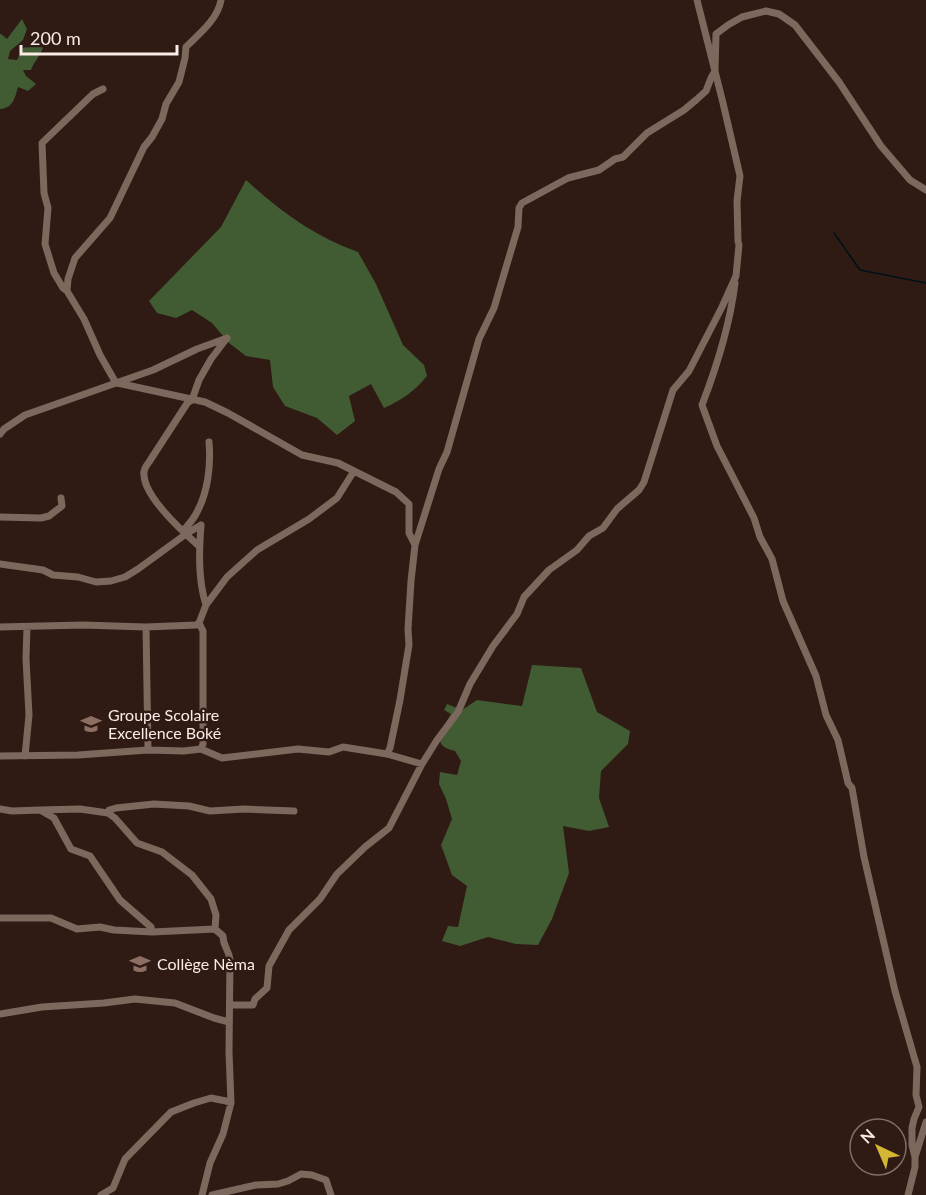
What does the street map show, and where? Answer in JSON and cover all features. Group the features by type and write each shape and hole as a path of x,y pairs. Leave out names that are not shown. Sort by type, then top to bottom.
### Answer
{"street":[{"path":"67,291 68,279 75,258 110,218 144,147 162,119 166,104 178,82 186,47 210,22 222,0"},
{"path":"697,0 740,176 737,201 739,245 733,300 718,360 702,405 717,446 754,518 771,559 783,601 816,676 826,715 838,740 848,783 852,788 866,869 895,991 917,1067 916,1095 919,1107 912,1128 915,1167 908,1195"},
{"path":"387,754 400,700 409,645 408,629 415,545 439,469 447,452 480,339 494,308 518,227 519,208 522,203 568,178 599,170 615,159 623,157 647,133 684,110 706,91 715,71 716,34 742,17 766,11 779,14 795,25 839,82 881,146 910,180 926,190"},
{"path":"103,89 93,94 42,143 44,194 48,208 45,244 54,273 84,319 116,383 205,402 302,455 339,463 396,492 408,504 409,533 415,545"},
{"path":"230,1005 253,1005 255,999 267,988 269,966 290,930 320,899 337,874 389,828 422,764 458,712 470,684 493,646 517,615 524,597 549,570 577,550 589,536 603,528 617,509 639,490 644,482 673,390 689,371 736,276"},
{"path":"0,434 25,415 153,370 197,349 227,339 211,359 199,380 192,400 188,402 149,462 144,476 148,491 162,510 199,546"},
{"path":"184,533 203,499 207,484 209,442"},
{"path":"0,627 196,625 206,605 227,577 257,550 309,519 337,498 354,471"},
{"path":"0,517 41,518 48,516 62,506 61,498"},
{"path":"0,564 43,570 52,575 78,577 96,582 111,581 132,573 184,533 201,525 199,546 202,593 206,605"},
{"path":"199,623 203,631 203,744 201,749"},
{"path":"25,756 29,715 27,627"},
{"path":"147,627 148,750"},
{"path":"0,756 201,749 222,758 298,748 329,752 343,747 387,754 422,764"},
{"path":"108,813 109,810 116,808 154,804 210,811 244,809 294,811"},
{"path":"0,808 12,811 81,809 108,813 137,843 162,852 192,875 211,899 216,915 215,929"},
{"path":"40,810 54,818 71,849 90,856 120,900 151,927 152,933"},
{"path":"0,918 51,918 76,929 100,927 152,933 215,929 224,936 223,944 229,952 231,1103 223,1134 210,1163 202,1195"},
{"path":"0,1014 42,1007 135,999 175,1003 229,1022"},
{"path":"101,1195 113,1188 125,1159 171,1112 211,1098 231,1103"},
{"path":"915,1157 926,1122"},
{"path":"213,1195 256,1185 278,1184 301,1174 326,1180 331,1195"}],"green space":[{"path":"22,19 27,29 23,40 10,51 8,59 17,60 23,48 37,44 43,48 31,70 23,70 26,76 36,84 28,91 18,87 11,104 0,109 0,34 7,39"},
{"path":"246,180 312,231 358,252 376,284 403,345 424,365 427,376 418,386 408,395 384,408 371,384 349,396 355,421 337,435 317,418 285,406 273,387 270,360 246,356 229,343 212,323 192,310 176,318 157,313 149,301 221,227"},
{"path":"532,665 581,668 597,712 630,731 628,744 601,771 599,798 609,827 589,831 563,826 569,873 552,919 538,945 516,944 488,937 460,946 442,941 448,926 458,927 467,886 452,875 441,845 452,819 439,784 440,772 457,775 461,761 455,751 447,749 440,741 441,731 451,714 444,710 447,704 462,710 477,700 522,706"}],"waterway":[{"path":"834,233 860,270 926,283"}],"place":[{"name":"Groupe Scolaire Excellence Boké","path":"91,724"},
{"name":"Collège Nèma","path":"140,964"}]}
